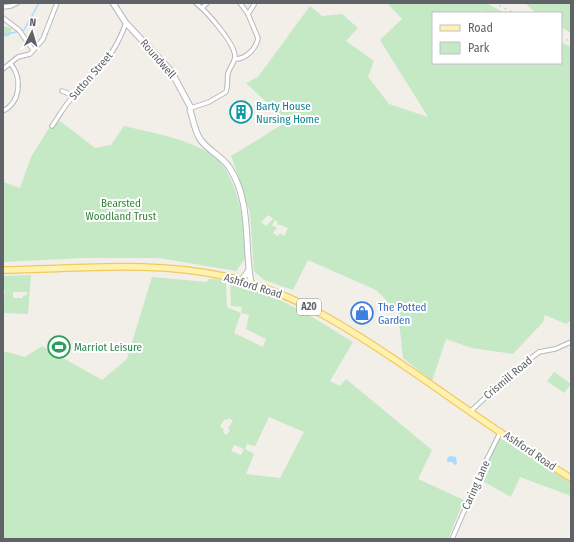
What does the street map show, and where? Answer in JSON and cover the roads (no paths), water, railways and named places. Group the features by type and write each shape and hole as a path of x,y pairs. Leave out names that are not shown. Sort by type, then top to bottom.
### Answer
{"main road":[{"name":"Ashford Road","path":"3,270 77,267 138,267 190,271 251,283 298,302 341,324 571,478"}],"street":[{"path":"3,7 11,6 17,3"},
{"path":"3,69 18,57 30,54 43,39 57,3"},
{"name":"Roundwell","path":"113,3 126,23 171,71 191,108 190,110 200,139 229,167 241,195 247,229 251,283"},
{"path":"191,108 209,102 226,92 228,74 235,59 234,52 230,44 202,8 196,3"},
{"path":"202,8 207,3"},
{"path":"235,59 245,57 258,41 258,36 253,28 248,14 240,3"},
{"path":"248,14 255,3"},
{"path":"3,18 19,30 33,50"},
{"name":"Sutton Street","path":"52,126 70,100 102,67 113,52 126,23"},
{"path":"3,111 9,107 19,88 18,74 11,64"},
{"path":"62,90 75,96"},
{"path":"241,281 249,270"},
{"name":"Crismill Road","path":"471,411 507,377 539,352 556,349 571,342"},
{"name":"Caring Lane","path":"452,539 484,465 501,431"}],"water":[{"path":"450,456 456,457 457,464 455,465 452,462 447,462 447,459"}],"waterway":[{"path":"3,35 24,30 39,3"}],"railway":[{"path":"494,3 512,12"},
{"path":"562,38 571,42"}],"place":[{"name":"Barty House Nursing Home","path":"241,112"},
{"name":"The Potted Garden","path":"362,313"},
{"name":"Marriot Leisure","path":"59,347"}],"park label":[{"name":"Bearsted Woodland Trust","path":"121,209"}]}
